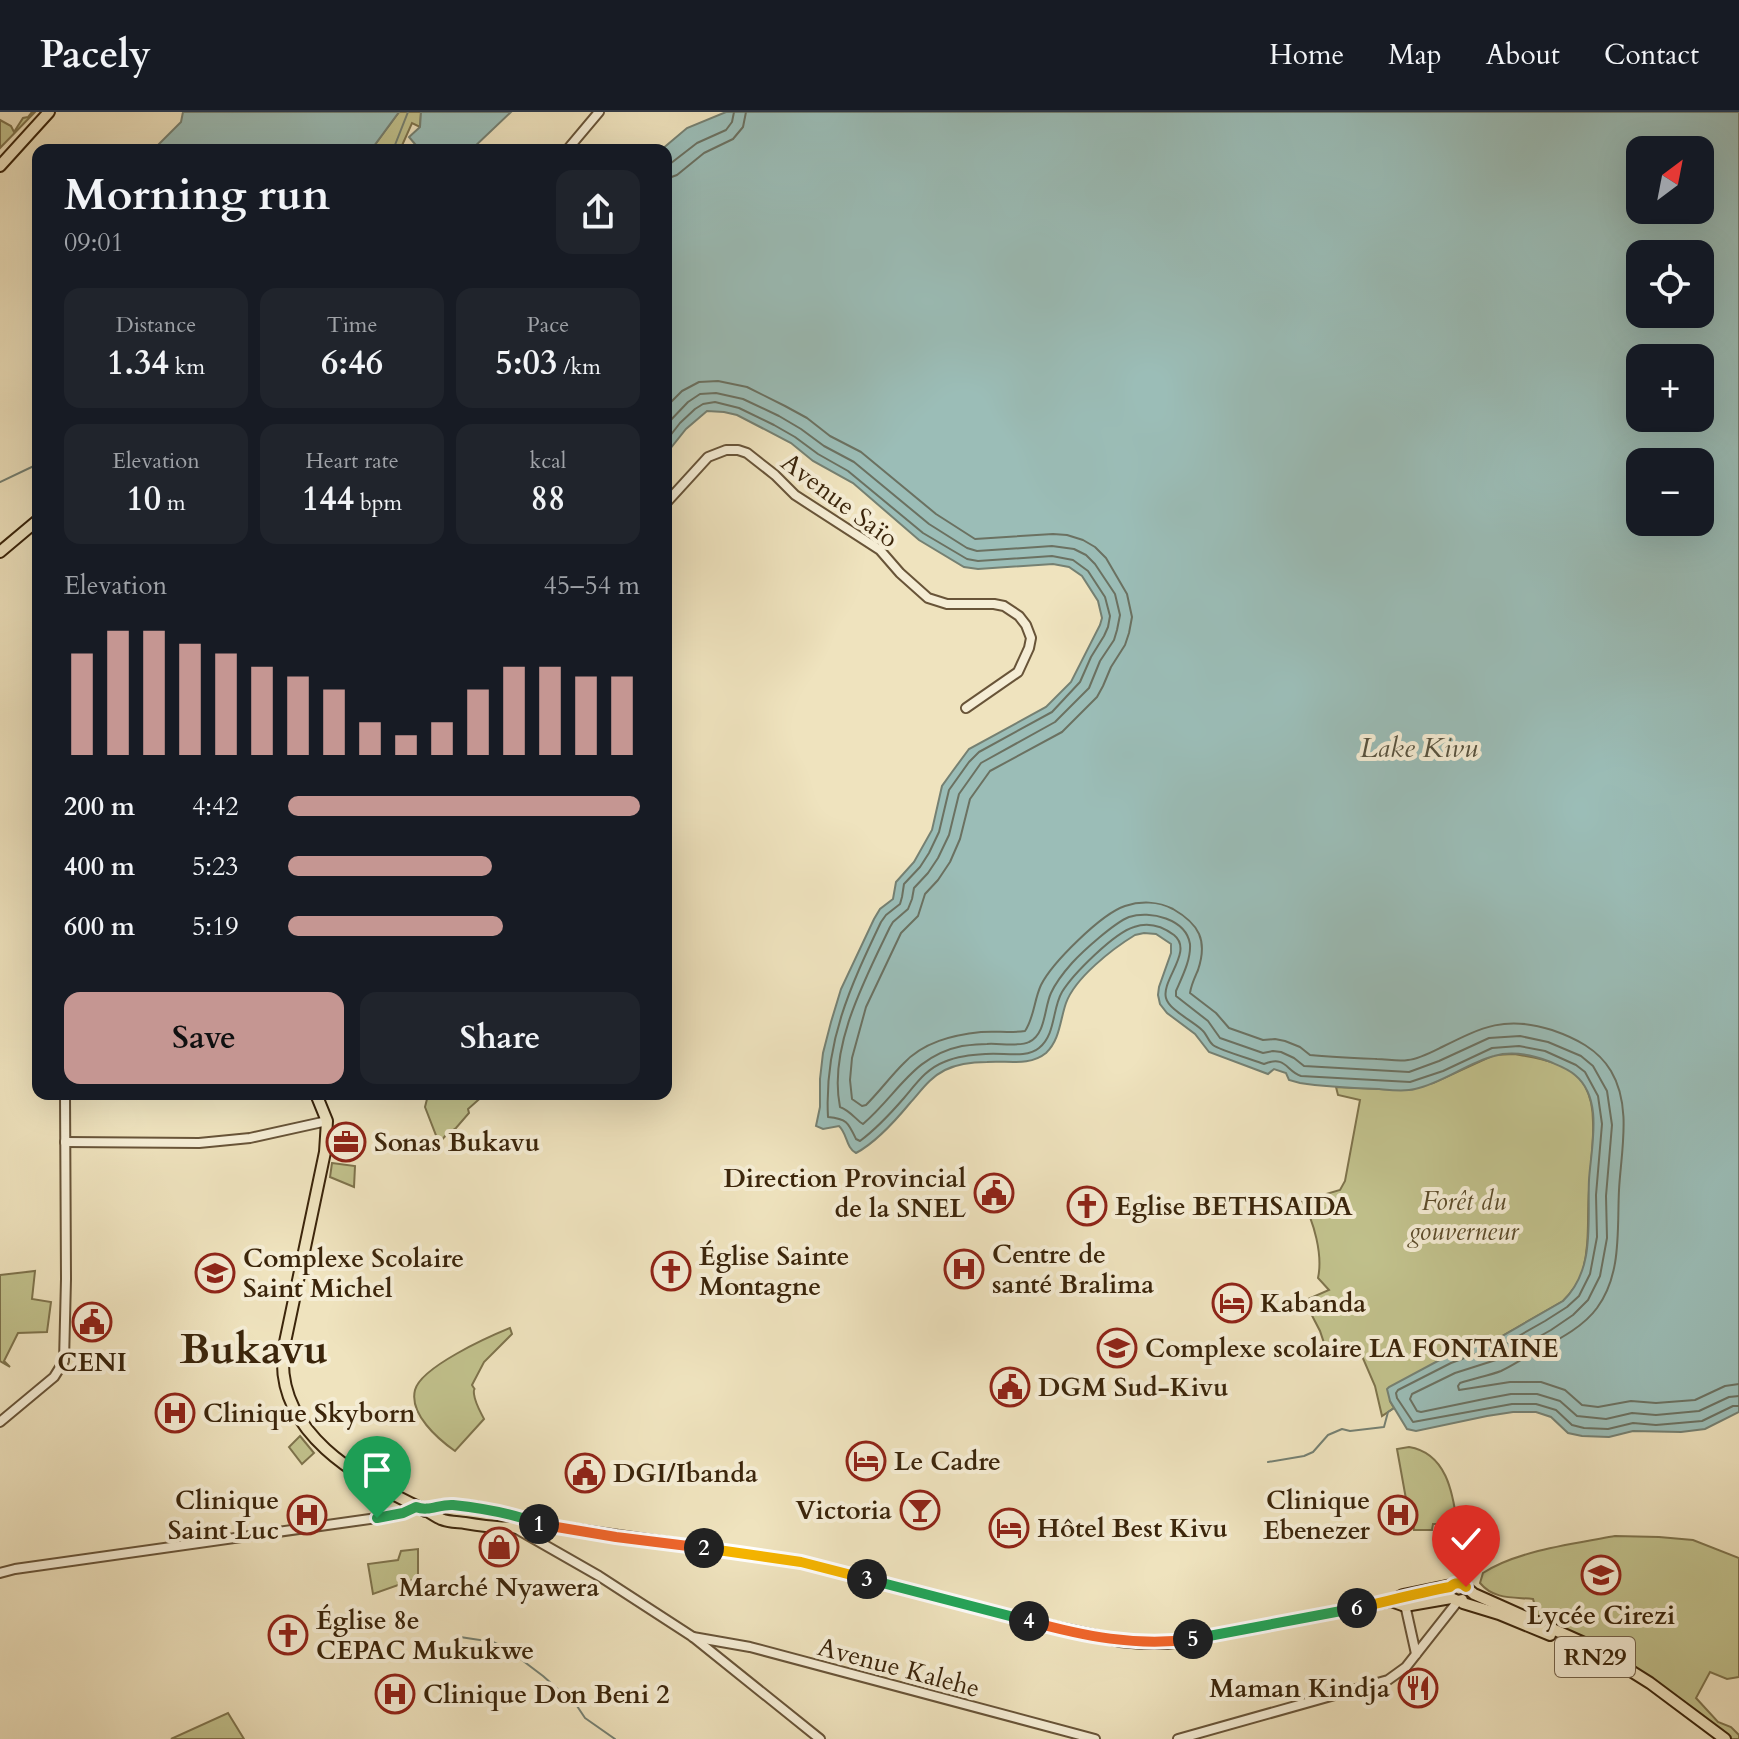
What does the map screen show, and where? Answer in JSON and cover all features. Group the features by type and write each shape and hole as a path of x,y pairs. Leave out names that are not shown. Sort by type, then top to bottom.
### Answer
{"main road":[{"path":"0,166 49,112"},
{"path":"0,552 32,525"},
{"name":"RN29","path":"318,1100 327,1121 325,1152 284,1347 283,1371 289,1398 308,1431 319,1443 372,1484 443,1521 540,1524 801,1562 1040,1624 1143,1643 1194,1639 1391,1601 1455,1597 1584,1643 1650,1683 1720,1739"},
{"name":"RN29","path":"421,1509 451,1505 516,1516 523,1525"},
{"name":"RN29","path":"1455,1597 1458,1583 1463,1584 1474,1594 1523,1619"},
{"path":"1455,1597 1467,1589"}],"street":[{"path":"572,144 599,112"},
{"name":"Avenue Saïo","path":"672,496 708,457 726,450 747,453 795,495 880,550 928,598 947,604 994,604 1004,606 1019,616 1031,638 1018,672 966,708"},
{"path":"0,1422 54,1377 64,1361 65,1100"},
{"path":"65,1142 199,1143 250,1138 327,1121"},
{"path":"0,1573 421,1509"},
{"path":"523,1525 545,1544 693,1637 820,1739"},
{"path":"1178,1739 1388,1680 1402,1671 1416,1654 1455,1597"},
{"path":"1404,1601 1416,1654"},
{"name":"Avenue Kalehe","path":"693,1637 750,1647 1095,1739"}],"green space":[{"path":"35,112 0,148 0,120 11,126 14,132 23,118"},
{"path":"399,112 421,112 420,127 412,123 403,144 375,144"},
{"name":"Forêt du gouverneur","path":"1514,1054 1563,1066 1579,1078 1590,1099 1593,1139 1587,1250 1581,1275 1563,1301 1490,1343 1474,1346 1390,1401 1394,1408 1382,1416 1375,1386 1359,1349 1327,1352 1306,1304 1306,1300 1329,1290 1318,1278 1316,1238 1302,1201 1340,1190 1345,1181 1360,1100 1338,1095 1336,1087 1402,1090 1433,1083 1494,1055"},
{"path":"427,1100 478,1100 468,1109 469,1113 456,1128 439,1143 425,1107"},
{"path":"332,1163 355,1166 354,1187 330,1177"},
{"path":"35,1271 32,1299 51,1302 47,1332 18,1333 4,1361 10,1367 0,1361 0,1275"},
{"path":"510,1328 512,1334 484,1362 472,1385 475,1401 484,1419 455,1451 433,1433 421,1417 414,1399 415,1390 429,1372 442,1363"},
{"path":"300,1436 314,1453 302,1464 289,1447"},
{"path":"1409,1447 1432,1457 1439,1466 1450,1487 1457,1524 1433,1524 1432,1530 1414,1530 1397,1449"},
{"path":"1615,1536 1693,1540 1739,1558 1739,1677 1727,1679 1710,1672 1696,1698 1718,1722 1731,1727 1739,1739 1723,1739 1643,1679 1527,1617 1530,1608 1535,1606 1533,1599 1498,1595 1480,1583 1483,1573 1512,1559"},
{"path":"418,1549 418,1578 373,1594 368,1564 398,1560 401,1551"},
{"path":"228,1713 244,1739 171,1739"}],"water":[{"path":"183,112 399,112 375,144 159,144 181,122"},
{"path":"421,112 511,112 477,144 415,144 409,137 420,127"},
{"name":"Lake Kivu","path":"726,112 1739,112 1739,1412 1705,1429 1633,1431 1609,1437 1568,1433 1551,1417 1536,1412 1487,1416 1416,1431 1407,1429 1390,1401 1389,1387 1447,1356 1490,1343 1563,1301 1574,1288 1585,1259 1589,1228 1594,1124 1590,1097 1584,1085 1562,1067 1535,1057 1514,1054 1484,1059 1425,1086 1406,1090 1300,1083 1289,1080 1286,1073 1274,1069 1268,1074 1209,1052 1195,1034 1167,1013 1158,995 1171,944 1156,934 1135,935 1086,974 1066,1003 1054,1042 1039,1057 1025,1061 971,1063 939,1073 885,1131 856,1153 850,1148 839,1126 823,1129 816,1126 823,1053 841,989 874,919 880,909 893,899 896,882 914,862 932,830 942,786 969,749 1046,707 1071,682 1102,618 1098,601 1082,576 1069,567 1053,564 978,569 964,567 919,540 853,483 813,461 791,443 737,415 707,411 672,446 672,144 668,144 687,128"}],"waterway":[{"path":"395,144 408,112"},
{"path":"0,482 32,467"},
{"path":"1268,1462 1313,1452 1328,1435 1342,1429 1384,1427 1388,1412 1394,1408"},
{"path":"460,1637 493,1642 506,1648 577,1706 585,1718 615,1739"}],"place":[{"name":"Sonas Bukavu","path":"346,1142"},
{"name":"Direction Provincial de la SNEL","path":"994,1193"},
{"name":"Eglise BETHSAIDA","path":"1087,1206"},
{"name":"Centre de santé Bralima","path":"964,1269"},
{"name":"Église Sainte Montagne","path":"671,1271"},
{"name":"Complexe Scolaire Saint Michel","path":"215,1273"},
{"name":"Kabanda","path":"1232,1303"},
{"name":"CENI","path":"92,1322"},
{"name":"Complexe scolaire LA FONTAINE","path":"1117,1348"},
{"name":"DGM Sud-Kivu","path":"1010,1387"},
{"name":"Clinique Skyborn","path":"175,1413"},
{"name":"Le Cadre","path":"866,1461"},
{"name":"DGI/Ibanda","path":"585,1473"},
{"name":"Victoria","path":"920,1510"},
{"name":"Clinique Saint Luc","path":"307,1515"},
{"name":"Clinique Ebenezer","path":"1398,1515"},
{"name":"Hôtel Best Kivu","path":"1009,1528"},
{"name":"Marché Nyawera","path":"499,1547"},
{"name":"Lycée Cirezi","path":"1601,1575"},
{"name":"Église 8e CEPAC Mukukwe","path":"288,1635"},
{"name":"Maman Kindja","path":"1418,1688"},
{"name":"Clinique Don Beni 2","path":"395,1694"}],"district":[{"name":"Bukavu","path":"254,1348"}],"route":[{"path":"377,1518 416,1507 425,1511 451,1505 616,1537 747,1553 801,1562 1040,1624 1143,1643 1167,1643 1305,1619 1450,1587 1455,1583 1466,1587"}]}
